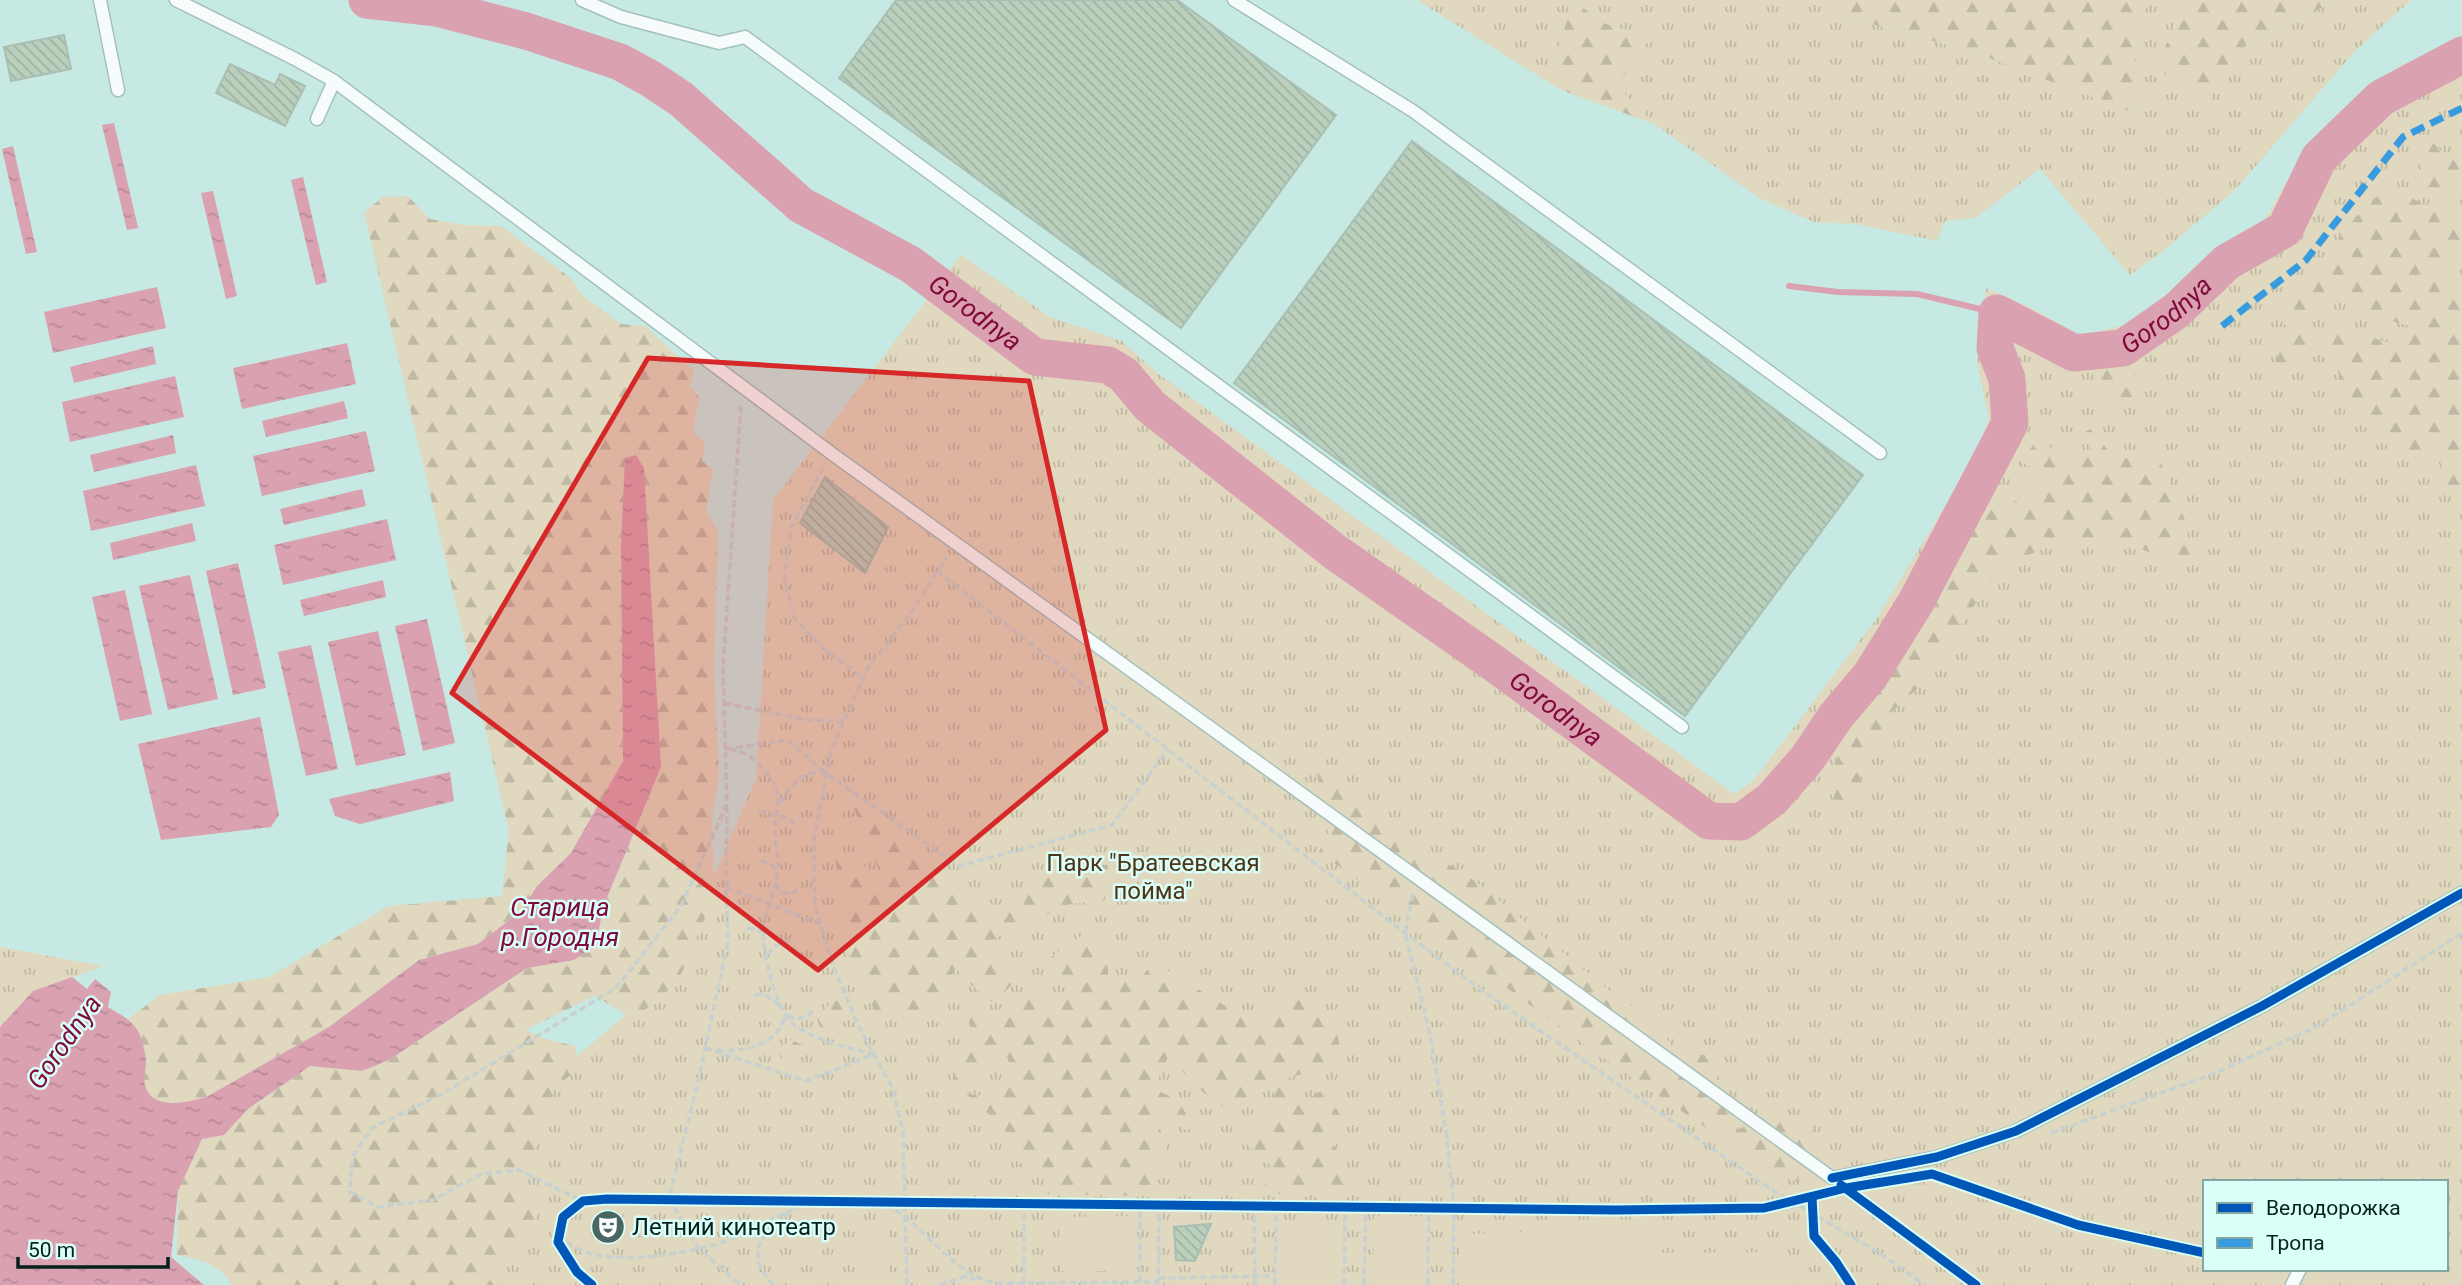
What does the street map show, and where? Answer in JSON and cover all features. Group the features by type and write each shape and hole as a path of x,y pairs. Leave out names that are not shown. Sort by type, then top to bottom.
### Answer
{"lane":[{"path":"100,0 118,90"},
{"path":"176,0 334,81 831,453 1832,1178 1937,1157 2016,1131 2262,1006 2462,893"},
{"path":"582,0 621,17 719,43 745,37 1682,727"},
{"path":"1234,0 1413,111 1880,453"},
{"path":"317,119 334,81"}],"path":[{"path":"741,1285 698,1248 670,1200 707,1049 728,941 723,668 743,387"},
{"path":"831,453 791,528 783,578 795,619 826,651 864,678"},
{"path":"907,1285 903,1131 892,1087 835,971 820,923 815,906 814,838 831,750 868,668 912,611 957,544"},
{"path":"937,571 1484,992 1760,1181 1799,1203"},
{"path":"724,704 807,720 844,721"},
{"path":"726,749 786,740 827,774 958,866 1112,825 1168,749"},
{"path":"707,1049 735,1052 758,1046 776,1033 785,1015 771,981 763,931 776,880 776,789 761,766 743,752 726,749"},
{"path":"778,805 796,781 816,772 827,774"},
{"path":"586,1203 519,1170 481,1174 433,1200 377,1207 350,1192 353,1155 372,1128 442,1094 616,988 681,905 727,804"},
{"path":"759,812 788,818 794,823"},
{"path":"761,860 773,866 780,890 792,894 801,887"},
{"path":"1416,878 1405,933 1429,1029 1446,1131 1454,1209 1453,1285"},
{"path":"726,887 820,923"},
{"path":"747,928 763,931"},
{"path":"2047,1135 2213,1074 2316,1027 2462,933"},
{"path":"767,957 778,944 796,942"},
{"path":"755,995 764,994 774,999 794,1025 841,1046 874,1054"},
{"path":"785,1015 798,1019 809,1015 813,1010"},
{"path":"707,1049 806,1081 874,1054"},
{"path":"565,1252 558,1242 564,1217 586,1203 607,1199 1429,1209 1767,1209 1799,1203 1812,1197 1813,1224"},
{"path":"670,1200 801,1205 879,1202 904,1215 980,1280 995,1285"},
{"path":"586,1203 569,1217 564,1238 574,1246 591,1253 618,1258 665,1256 735,1238 812,1200"},
{"path":"774,1285 763,1272 758,1247 772,1224 801,1205"},
{"path":"1024,1205 1024,1283"},
{"path":"1140,1206 1140,1284"},
{"path":"1158,1282 1159,1206"},
{"path":"1254,1207 1255,1285"},
{"path":"1275,1285 1276,1207"},
{"path":"1343,1285 1345,1208"},
{"path":"1364,1285 1366,1208"},
{"path":"1428,1285 1429,1209"},
{"path":"1767,1209 1785,1218"},
{"path":"1813,1212 1926,1285"},
{"path":"940,1285 963,1277 996,1282 1140,1284 1275,1276"}],"highlighted area":[{"path":"648,358 1029,381 1106,730 818,970 452,693"}],"green space":[{"path":"1417,0 1821,0 1835,14 1973,52 2142,115 2131,37 2150,0 2186,0 2205,105 2247,44 2338,0 2411,0 2354,52 2235,190 2167,248 2130,275 2040,169 1975,218 1945,221 1937,241 1856,224 1814,222 1761,199 1654,124 1616,85 1650,38 1606,24 1573,1 1552,69 1561,90"},
{"path":"1821,0 2150,0 2131,37 2142,116 1973,52 1835,14"},
{"path":"2186,0 2338,0 2247,44 2206,105 2156,67"},
{"path":"1573,1 1606,24 1651,38 1617,85 1654,124 1561,90 1552,69"},
{"name":"Парк \"Братеевская пойма\"","path":"2462,41 2462,1285 466,1285 546,1082 670,978 756,778 773,500 961,255 1050,317 1122,341 1156,372 1734,794 1753,781 1877,618 1973,460 1989,419 1977,362 1986,288 2031,308 2082,336 2127,324 2265,219 2304,153 2400,66"},
{"path":"2432,142 2447,156 2462,150 2462,195 2424,188 2421,145"},
{"path":"2393,188 2445,216 2462,212 2462,265 2453,258 2440,273 2462,288 2462,493 2446,485 2439,456 2404,458 2346,412 2329,325 2393,344 2414,327 2369,315 2361,292 2340,297 2330,311 2310,303 2311,363 2276,363 2291,292 2325,261 2343,232 2371,200"},
{"path":"408,196 430,219 463,225 501,226 572,279 582,295 621,324 645,326 694,371 690,386 699,397 693,432 705,442 702,461 713,469 706,511 718,532 714,670 719,775 712,817 714,896 678,982 634,1019 595,996 525,1030 543,1038 575,1046 579,1068 555,1088 522,1184 530,1191 538,1205 536,1219 526,1245 506,1248 495,1285 232,1285 222,1273 209,1264 177,1255 178,1191 202,1139 224,1135 248,1109 310,1066 362,1071 389,1060 527,968 574,960 595,947 604,905 661,767 625,458 621,545 623,761 571,853 537,886 521,911 478,944 418,960 329,1027 208,1096 171,1103 154,1098 148,1091 144,1081 145,1054 128,1019 160,995 269,977 389,906 502,896 509,831 364,212 383,197"},
{"path":"2110,358 2134,366 2137,397 2097,399 2091,360"},
{"path":"2090,429 2115,458 2158,456 2185,520 2193,563 2171,561 2131,545 2066,542 2003,563 1919,687 1892,712 1861,770 1861,794 1834,807 1833,776 1839,752 1870,710 1915,621 1946,573 1981,509 2011,504 2037,485 2045,474 2021,462 2035,442 2048,442 2054,460 2069,454 2086,459 2092,448 2078,436"},
{"path":"1317,773 1390,827 1475,881 1610,991 1656,1023 1676,1052 1715,1056 1720,1084 1739,1129 1780,1110 1814,1129 1797,1182 1740,1151 1598,1054 1319,852 1328,833"},
{"path":"850,798 990,909 1022,899 1047,872 1090,863 1108,865 1105,900 1071,904 975,949 1019,976 994,1004 962,977 956,967 944,990 904,1020 877,1014 850,968 834,849 881,876"},
{"path":"1086,932 1108,944 1108,979 1139,981 1153,962 1242,1016 1274,1015 1295,993 1335,1022 1343,1063 1287,1078 1301,1105 1322,1090 1344,1120 1319,1121 1359,1187 1300,1187 1290,1197 1262,1189 1273,1167 1243,1141 1262,1122 1275,1094 1263,1083 1234,1116 1184,1073 1171,1050 1154,1089 1178,1100 1194,1128 1185,1130 1173,1117 1156,1114 1167,1153 1147,1159 1160,1196 1048,1194 1043,1173 1012,1159 1005,1129 966,1094 991,1097 1012,1072 1007,1056 977,1080 952,1083 974,1030 963,1009 980,1000 991,1020 1019,1009 1030,984 1057,1002 1070,992 1044,962"},
{"path":"0,947 104,966 33,991 0,1027"},
{"path":"841,999 845,1015 838,1034 822,1030 817,1020 830,1003"},
{"path":"791,1040 803,1045 805,1052 794,1061 781,1058 778,1049"},
{"path":"1134,1216 1134,1271 1060,1271 1059,1217"},
{"path":"1374,1216 1424,1216 1423,1285 1373,1285"},
{"path":"1280,1222 1341,1222 1340,1285 1280,1285"},
{"path":"1655,1226 1658,1253 1774,1252 1796,1285 1459,1285 1459,1254 1469,1234"},
{"path":"862,1232 889,1232 890,1285 863,1285"}],"water":[{"path":"114,123 138,228 127,230 102,125"},
{"path":"13,146 37,252 26,254 2,149"},
{"path":"303,177 327,282 316,285 291,180"},
{"path":"213,191 237,296 226,299 201,193"},
{"path":"157,287 166,328 53,353 44,312"},
{"path":"347,343 356,384 242,409 233,368"},
{"path":"153,346 156,364 74,383 70,367"},
{"path":"175,376 184,417 70,442 62,402"},
{"path":"344,401 348,418 266,437 262,421"},
{"path":"366,431 375,471 262,496 253,456"},
{"path":"173,435 176,453 94,472 90,455"},
{"name":"Старица р.Городня","path":"636,455 644,468 661,767 604,905 595,947 574,960 527,968 389,1060 362,1071 310,1066 248,1109 224,1135 202,1139 178,1191 171,1257 204,1285 0,1285 0,1027 33,991 72,977 87,989 95,979 111,992 108,1007 128,1020 138,1031 146,1059 144,1079 152,1097 170,1103 200,1099 329,1027 419,960 478,944 521,911 537,886 571,853 623,761 621,545 625,458"},
{"path":"196,465 205,506 91,531 83,491"},
{"path":"362,489 366,506 284,525 280,509"},
{"path":"387,519 396,560 283,585 274,545"},
{"path":"192,523 196,541 113,560 110,543"},
{"path":"238,563 266,688 233,695 206,571"},
{"path":"190,575 218,699 168,710 139,586"},
{"path":"383,580 386,597 304,616 300,600"},
{"path":"125,590 152,714 120,721 92,597"},
{"path":"427,619 455,743 423,751 395,626"},
{"path":"378,631 406,755 356,766 328,642"},
{"path":"311,645 338,769 306,776 278,652"},
{"path":"260,717 279,815 271,827 161,840 138,744"},
{"path":"450,772 454,801 360,824 335,816 329,799"}],"building":[{"path":"896,0 1177,0 1336,115 1181,328 839,78"},
{"path":"64,35 71,69 11,81 4,47"},
{"path":"230,64 275,85 280,74 305,86 285,126 216,93"},
{"path":"1412,141 1863,475 1685,716 1234,383"},
{"path":"825,477 888,527 865,573 800,523"},
{"path":"1211,1224 1195,1261 1176,1260 1174,1227"}],"waterway":[{"name":"Gorodnya","path":"367,0 437,8 526,31 620,62 651,79 681,99 801,205 910,264 1035,357 1108,365 1124,375 1150,406 1335,552 1495,664 1709,821 1741,822 1772,799 1807,759 1836,716 1870,676 1916,602 2010,423 2007,379 1995,348 1997,313 2074,353 2123,348 2176,311 2227,262 2285,229 2319,158 2381,98 2462,55"},
{"path":"1789,286 1838,292 1917,294 1997,313"}],"marked path":[{"path":"2222,326 2306,260 2403,137 2462,108"}],"cycle path":[{"path":"1832,1178 1937,1157 2016,1131 2262,1006 2462,893"},
{"path":"592,1285 577,1272 558,1242 563,1217 583,1201 607,1199 1616,1210 1764,1208 1846,1188 1932,1174 2078,1225 2203,1253"},
{"path":"1841,1185 1976,1285"},
{"path":"1812,1197 1814,1236 1851,1285"}],"place":[{"name":"Летний кинотеатр","path":"608,1227"}]}
